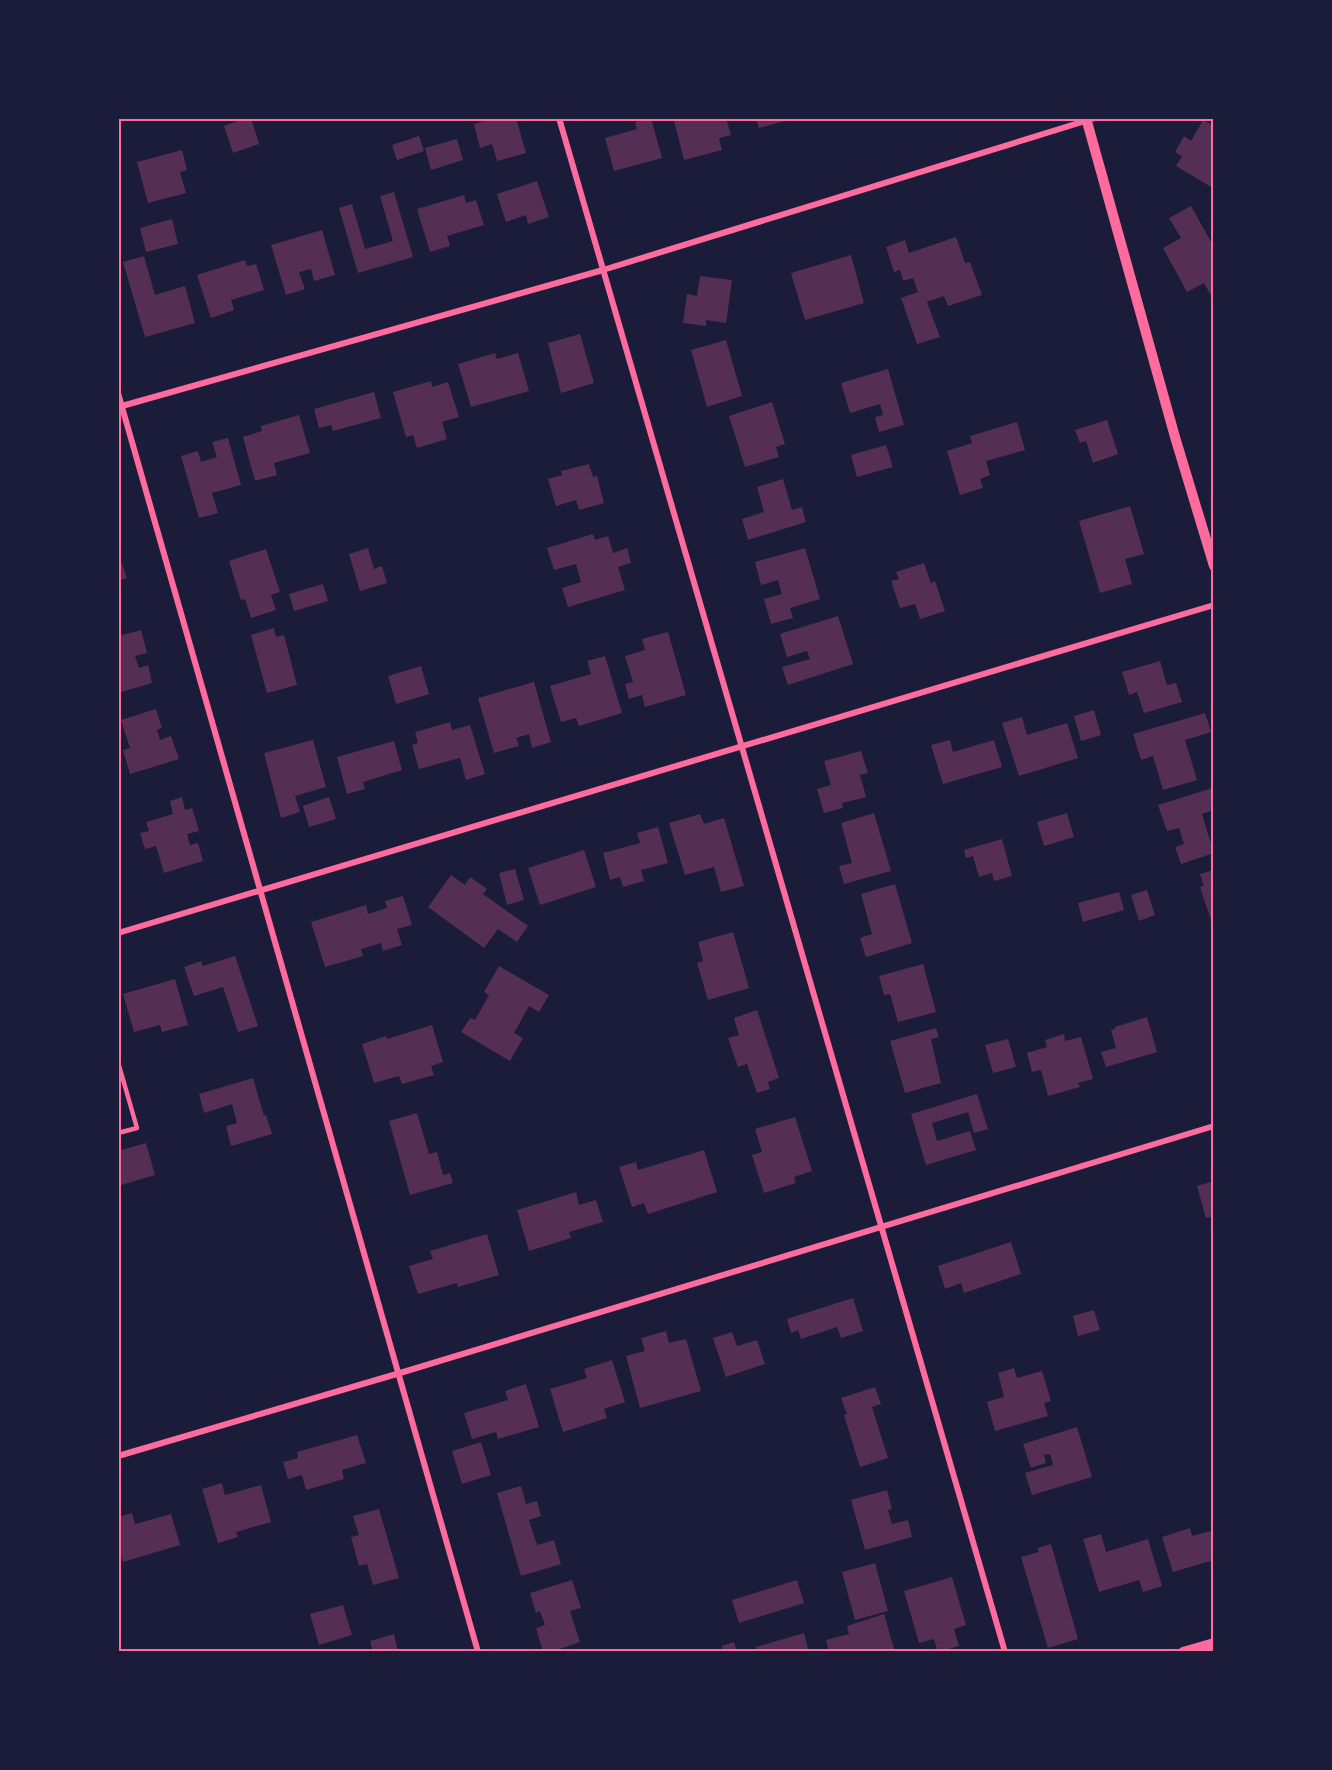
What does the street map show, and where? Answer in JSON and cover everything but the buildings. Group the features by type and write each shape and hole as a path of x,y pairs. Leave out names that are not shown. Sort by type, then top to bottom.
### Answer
{"street":[{"path":"559,118 1005,1652"},
{"path":"122,406 603,270 1089,119 1175,437 1214,567"},
{"path":"118,393 262,889 478,1652"},
{"path":"118,933 1214,605"},
{"path":"118,1456 882,1228 1214,1126"},
{"path":"1184,1652 1214,1642"}],"lane":[{"path":"118,1062 137,1128 118,1133"}]}
